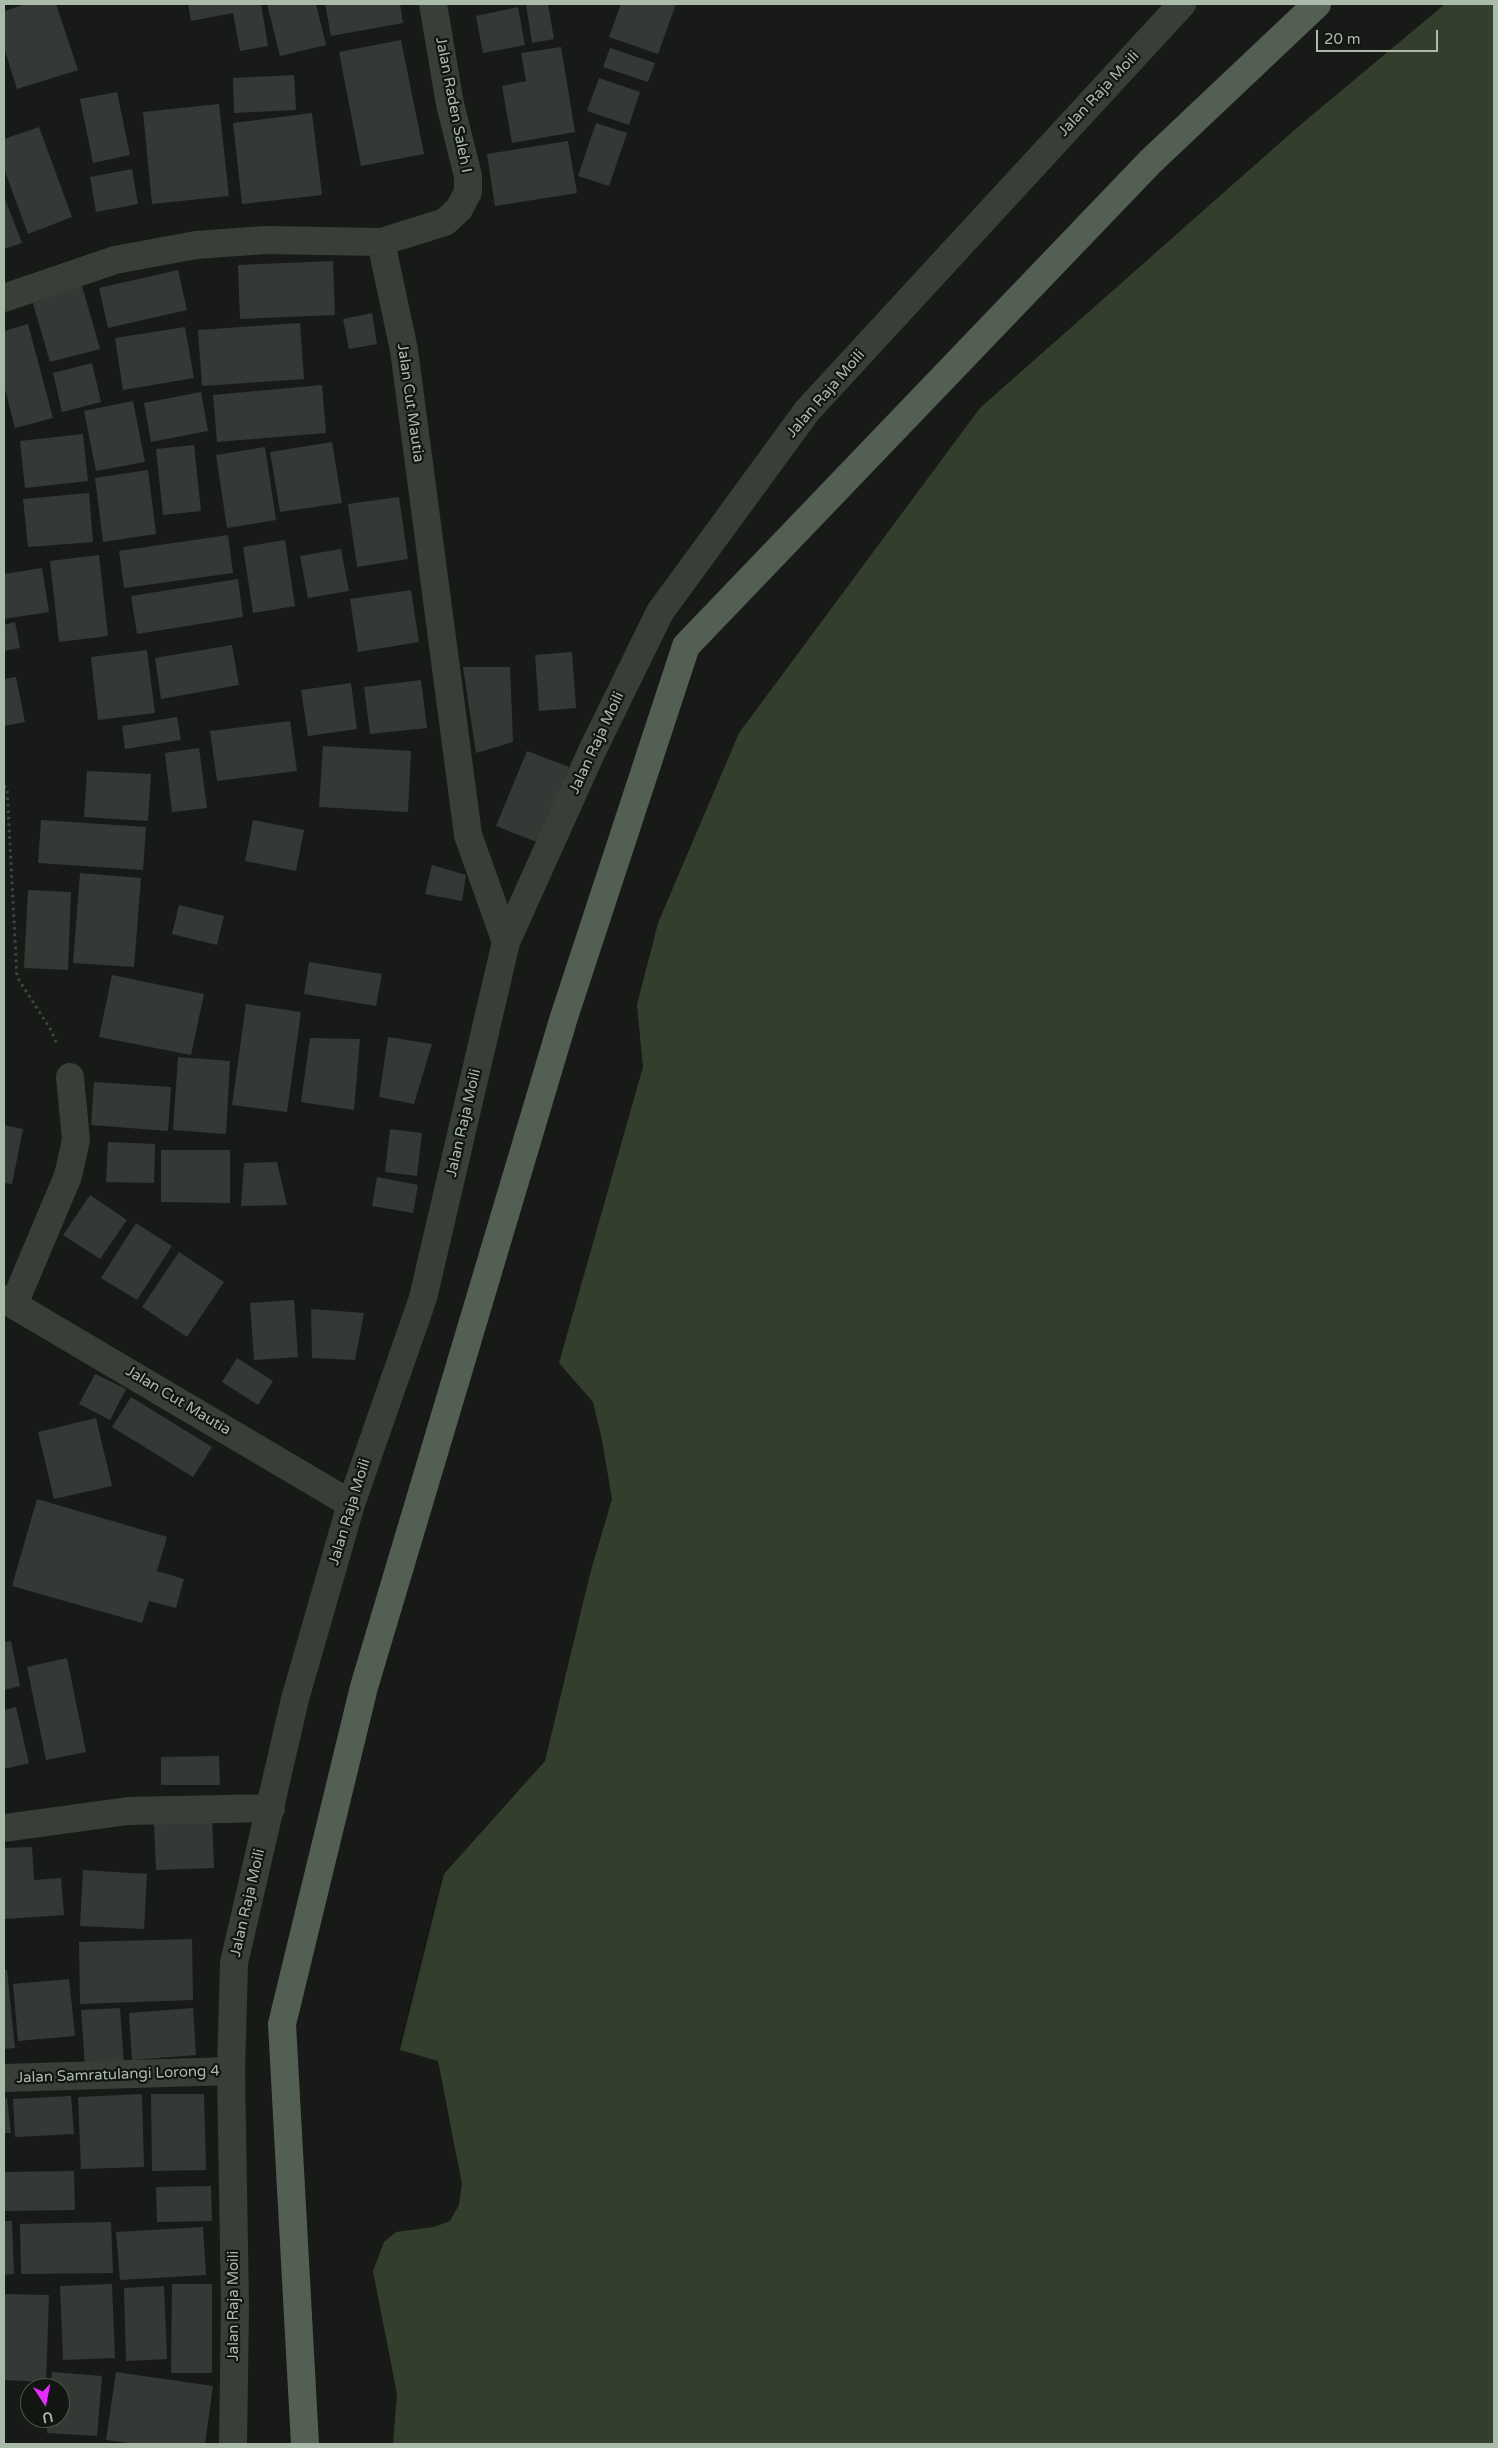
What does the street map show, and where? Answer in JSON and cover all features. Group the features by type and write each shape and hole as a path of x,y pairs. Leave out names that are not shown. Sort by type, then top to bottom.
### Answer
{"main road":[{"path":"305,2444 282,2024 364,1687 564,1017 686,646 1150,162 1317,4"}],"street":[{"name":"Jalan Raden Saleh I","path":"381,242 445,222 459,209 468,192 468,176 450,104 433,4"},
{"name":"Jalan Raja Moili","path":"233,2444 236,2306 231,2071 234,1963 295,1699 351,1504 423,1298 506,942 592,751 660,612 807,411 1182,4"},
{"path":"4,298 115,260 196,245 265,240 381,242"},
{"name":"Jalan Cut Mautia","path":"381,242 404,350 468,835 506,942"},
{"path":"9,1301 68,1176 76,1140 70,1077"},
{"name":"Jalan Cut Mautia","path":"9,1301 351,1504"},
{"path":"4,1828 128,1811 271,1808"},
{"name":"Jalan Samratulangi Lorong 4","path":"4,2078 231,2071"}],"path":[{"path":"4,786 7,788 17,977 51,1030 70,1077"}],"shaded area":[{"path":"1445,4 1494,4 1494,2444 393,2444 397,2394 373,2271 384,2242 396,2232 434,2227 450,2221 459,2205 462,2184 438,2061 400,2050 444,1874 545,1761 590,1574 612,1499 602,1440 593,1402 559,1363 643,1067 637,1005 658,923 739,733 980,408 1299,126"}],"building":[{"path":"26,4 56,4 78,70 17,89 4,48 4,11"},
{"path":"188,4 261,4 268,46 240,51 233,13 191,21"},
{"path":"267,4 316,4 326,45 280,56"},
{"path":"325,4 400,4 403,23 331,36"},
{"path":"548,4 554,39 532,43 526,5"},
{"path":"621,4 676,4 658,54 609,37"},
{"path":"518,7 525,45 483,53 476,16"},
{"path":"401,40 424,154 361,166 339,52"},
{"path":"561,47 575,132 512,143 502,86 526,81 521,53"},
{"path":"610,48 655,63 648,82 603,67"},
{"path":"294,75 296,110 234,113 233,78"},
{"path":"599,78 640,92 629,125 587,111"},
{"path":"117,92 130,155 93,163 80,99"},
{"path":"219,104 229,196 152,204 143,112"},
{"path":"312,113 322,195 242,204 233,123"},
{"path":"596,123 627,133 609,186 578,176"},
{"path":"39,127 72,217 28,234 4,169 4,139"},
{"path":"568,141 577,193 495,206 487,154"},
{"path":"132,169 138,204 96,212 90,177"},
{"path":"4,196 22,243 4,249"},
{"path":"333,261 335,315 240,319 238,265"},
{"path":"178,270 187,310 108,328 99,288"},
{"path":"82,286 100,349 50,362 32,300"},
{"path":"372,313 377,344 349,349 343,319"},
{"path":"300,323 304,379 202,386 198,330"},
{"path":"28,324 53,418 15,428 4,385 4,331"},
{"path":"185,327 194,378 123,390 115,338"},
{"path":"92,363 101,402 62,412 53,373"},
{"path":"322,385 326,433 217,442 213,395"},
{"path":"201,392 208,431 151,442 144,403"},
{"path":"133,401 145,462 96,471 84,411"},
{"path":"83,434 88,481 25,488 20,441"},
{"path":"332,442 342,503 280,512 270,452"},
{"path":"194,445 201,511 163,515 156,449"},
{"path":"265,447 276,520 227,528 216,455"},
{"path":"148,470 156,534 103,542 95,478"},
{"path":"89,493 93,542 28,547 23,499"},
{"path":"399,497 408,559 357,567 348,504"},
{"path":"228,535 233,573 124,588 119,551"},
{"path":"285,540 295,606 253,613 243,547"},
{"path":"341,549 349,591 308,598 300,556"},
{"path":"99,555 108,636 59,642 50,561"},
{"path":"42,568 49,612 4,619 4,574"},
{"path":"238,579 243,617 137,634 131,596"},
{"path":"411,590 419,642 358,652 350,599"},
{"path":"15,622 20,648 4,651 4,625"},
{"path":"232,645 239,685 161,699 155,658"},
{"path":"147,650 155,713 98,720 91,657"},
{"path":"572,652 576,708 539,711 535,655"},
{"path":"463,667 510,667 513,742 476,753"},
{"path":"16,677 25,722 4,726 4,679"},
{"path":"421,680 427,728 370,734 364,687"},
{"path":"351,683 357,729 308,736 301,690"},
{"path":"177,717 181,740 125,749 122,726"},
{"path":"290,721 297,771 217,781 210,731"},
{"path":"323,746 411,751 408,812 319,807"},
{"path":"199,748 207,808 172,812 165,753"},
{"path":"527,751 569,767 539,843 496,826"},
{"path":"87,771 151,774 148,821 84,817"},
{"path":"41,820 146,827 143,870 38,863"},
{"path":"253,820 304,830 296,871 245,861"},
{"path":"432,865 466,875 462,901 425,894"},
{"path":"80,873 141,878 134,967 73,963"},
{"path":"28,890 71,892 68,970 24,968"},
{"path":"179,905 224,916 217,945 172,934"},
{"path":"309,962 382,974 376,1006 304,994"},
{"path":"112,975 204,994 191,1055 99,1037"},
{"path":"246,1004 301,1012 287,1112 232,1105"},
{"path":"388,1037 432,1044 414,1104 379,1097"},
{"path":"310,1038 360,1039 354,1110 301,1102"},
{"path":"178,1057 230,1061 226,1134 173,1130"},
{"path":"94,1082 171,1087 168,1131 91,1125"},
{"path":"4,1125 23,1129 12,1184 4,1183"},
{"path":"390,1129 422,1133 417,1176 385,1172"},
{"path":"108,1142 155,1144 154,1183 106,1182"},
{"path":"161,1150 230,1150 230,1203 161,1202"},
{"path":"277,1162 287,1205 241,1206 244,1163"},
{"path":"377,1177 418,1185 413,1213 372,1206"},
{"path":"90,1195 127,1220 100,1259 63,1235"},
{"path":"136,1223 172,1246 137,1300 101,1278"},
{"path":"179,1252 224,1282 187,1337 142,1307"},
{"path":"294,1300 298,1357 254,1360 250,1303"},
{"path":"311,1309 364,1313 355,1360 312,1358"},
{"path":"237,1358 273,1381 258,1405 222,1382"},
{"path":"95,1374 126,1389 110,1420 79,1404"},
{"path":"131,1397 212,1447 193,1477 112,1427"},
{"path":"96,1418 112,1486 54,1499 38,1432"},
{"path":"37,1499 167,1537 157,1571 184,1579 176,1608 149,1601 142,1623 12,1586"},
{"path":"11,1641 20,1686 4,1690 4,1642"},
{"path":"67,1658 86,1752 46,1760 27,1667"},
{"path":"16,1707 29,1763 4,1769 4,1710"},
{"path":"219,1756 220,1785 161,1785 161,1757"},
{"path":"212,1818 214,1868 156,1870 154,1821"},
{"path":"32,1847 34,1880 61,1878 64,1915 4,1919 4,1848"},
{"path":"83,1870 147,1874 144,1929 80,1926"},
{"path":"192,1939 193,2000 80,2004 79,1942"},
{"path":"4,1970 7,1970 15,2048 4,2049"},
{"path":"69,1979 75,2036 18,2041 13,1984"},
{"path":"120,2008 124,2063 85,2066 81,2010"},
{"path":"193,2008 196,2055 132,2060 129,2013"},
{"path":"142,2094 144,2167 81,2169 78,2097"},
{"path":"151,2094 204,2094 206,2170 152,2171"},
{"path":"71,2096 74,2134 15,2137 13,2099"},
{"path":"7,2098 11,2133 4,2133 4,2099"},
{"path":"74,2171 75,2210 4,2211 4,2172"},
{"path":"211,2186 212,2221 157,2222 156,2187"},
{"path":"4,2221 12,2221 14,2274 4,2275"},
{"path":"111,2222 113,2273 21,2274 20,2224"},
{"path":"203,2227 206,2275 120,2280 116,2232"},
{"path":"112,2284 115,2358 63,2360 60,2286"},
{"path":"172,2284 212,2284 212,2373 171,2373"},
{"path":"164,2286 167,2359 126,2361 124,2288"},
{"path":"4,2294 49,2295 46,2378 20,2378 20,2381 4,2380"},
{"path":"52,2372 102,2376 97,2436 47,2433 47,2428 70,2428 70,2378 51,2378"},
{"path":"116,2372 213,2386 205,2444 136,2444 106,2440"}]}
